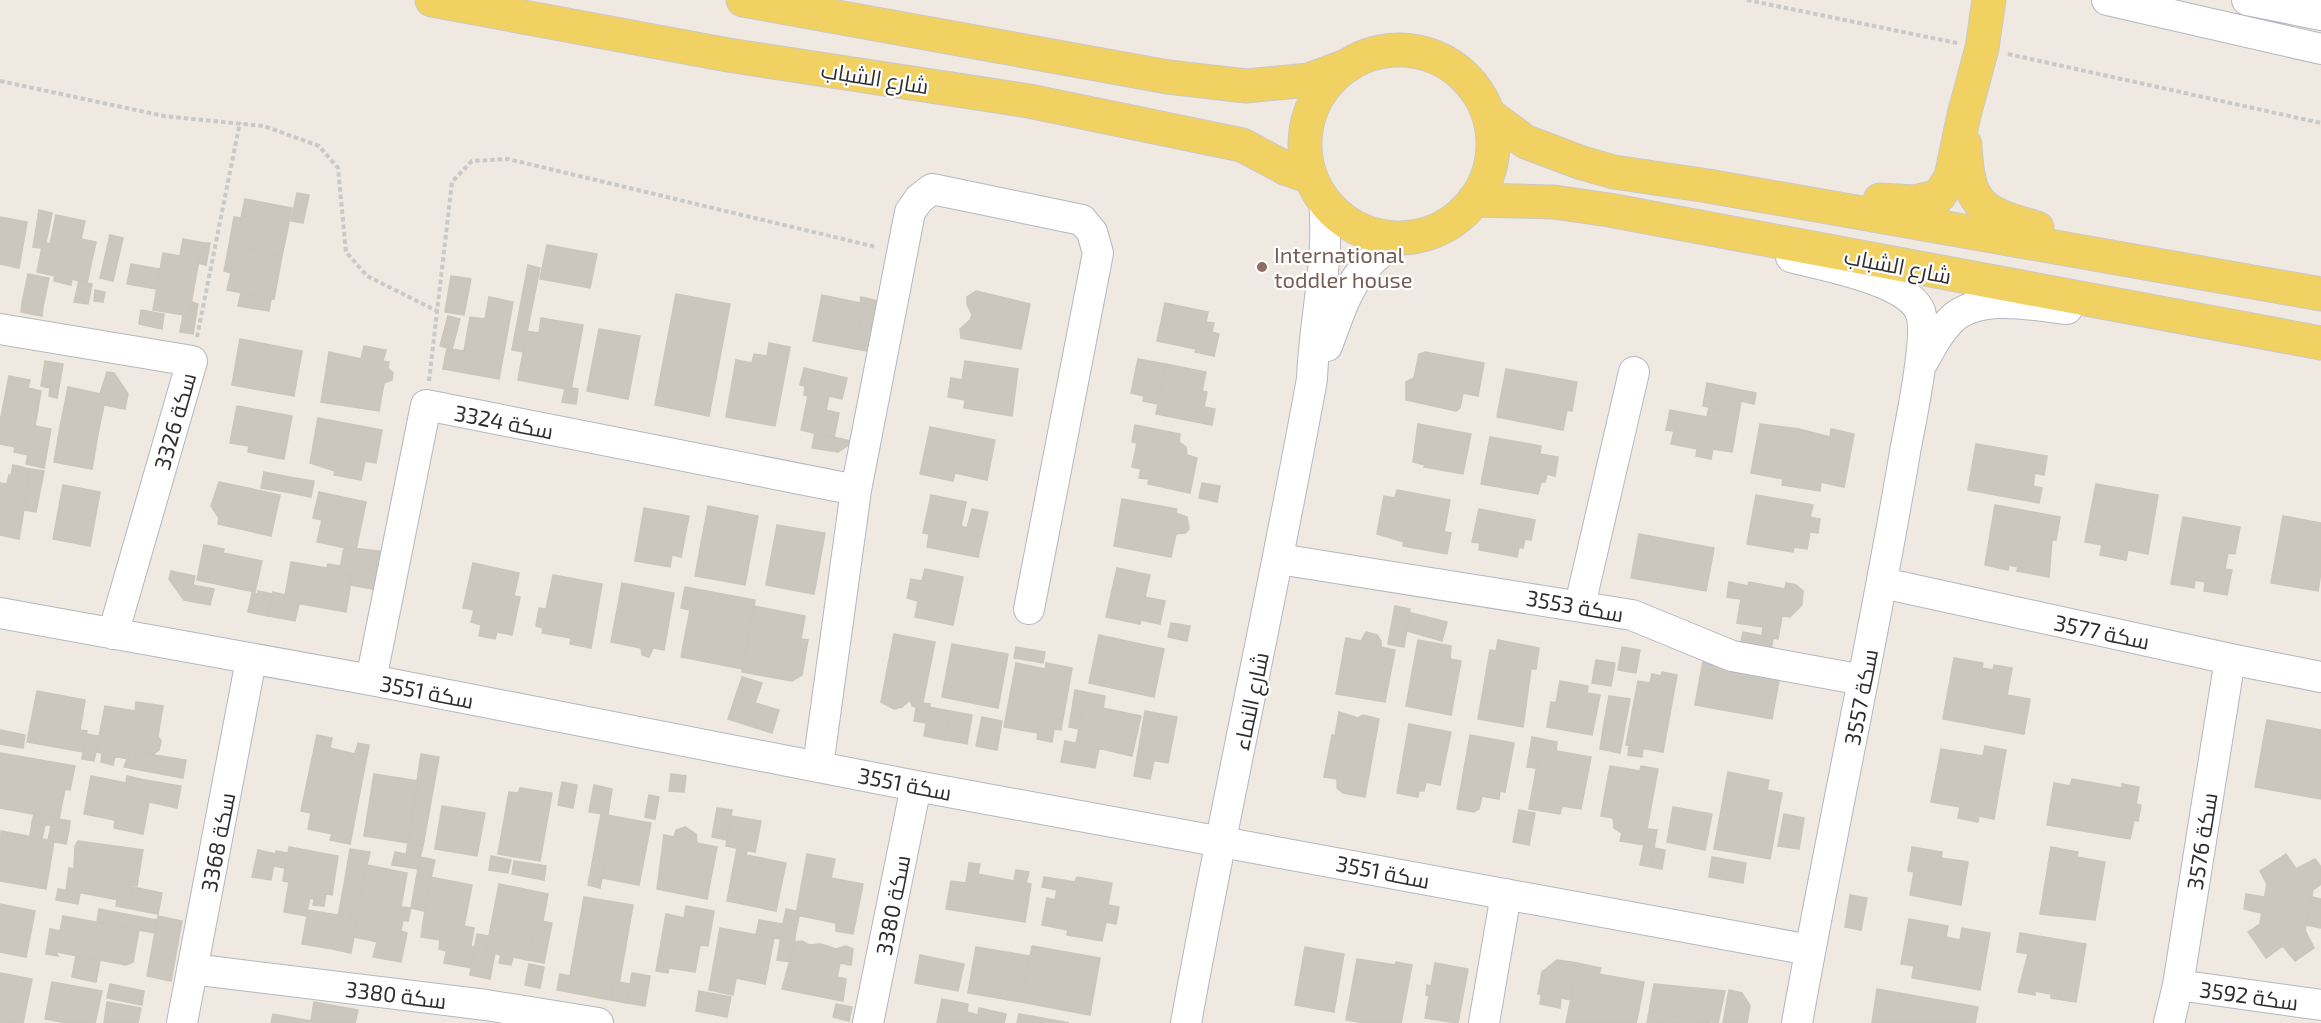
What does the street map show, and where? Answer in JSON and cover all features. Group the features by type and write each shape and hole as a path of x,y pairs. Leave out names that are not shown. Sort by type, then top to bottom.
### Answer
{"main road":[{"name":"شارع الشباب","path":"432,0 728,55 1041,103 1242,145 1287,169 1317,189"},
{"path":"743,0 1168,77 1246,86 1309,80 1381,51 1400,50 1436,57 1468,79 1480,95 1488,114 1493,144 1488,174 1474,200 1459,216 1441,228 1421,235 1400,238 1378,236 1339,217 1317,189 1305,152 1306,127 1315,102 1329,81 1349,64"},
{"path":"1708,186 1915,202 1940,196 1951,177 1964,115 1982,48 1989,0"},
{"name":"شارع الشباب","path":"1488,114 1526,142 1582,163 1614,172 1708,186 2321,294"},
{"path":"1964,115 1967,177 1974,198 1987,210 2023,224 2195,271"},
{"name":"شارع الشباب","path":"1474,200 1554,202 1673,222 2321,344"}],"street":[{"path":"2107,0 2321,49"},
{"path":"2247,0 2321,15"},
{"path":"818,766 856,490 910,212 919,199 932,189 1082,220 1092,232 1098,254 1029,609"},
{"name":"شارع النماء","path":"1186,1023 1219,840 1279,559 1312,379 1315,332 1326,256 1317,189"},
{"name":"سكة 3557","path":"1673,222 1900,290 1919,309 1923,326 1919,370 1883,583 1797,1023"},
{"name":"شارع النماء","path":"1312,379 1345,294 1365,265 1400,238"},
{"path":"1919,370 1938,336 1952,319 1971,307 2015,303 2241,329"},
{"name":"سكة 3326","path":"0,329 192,361 113,634"},
{"path":"1580,605 1634,372"},
{"name":"سكة 3324","path":"371,680 426,405 856,490"},
{"name":"سكة 3553","path":"1279,559 1632,615 1732,656 1863,680"},
{"name":"سكة 3577","path":"1883,583 2230,660 2321,677"},
{"name":"سكة 3551","path":"0,613 371,680 915,786 1810,950"},
{"name":"سكة 3368","path":"182,1023 251,660"},
{"name":"سكة 3576","path":"2169,1023 2178,985 2230,660"},
{"name":"سكة 3380","path":"868,1023 915,786"},
{"path":"1484,1023 1506,894"},
{"name":"سكة 3380","path":"192,969 485,1014 598,1023"},
{"name":"سكة 3592","path":"2178,985 2321,1005"}],"path":[{"path":"1747,0 1982,48 2321,123"},
{"path":"0,81 164,116 264,126 319,146 338,168 346,252 367,276 437,311"},
{"path":"192,361 240,122"},
{"path":"426,405 452,182 472,161 508,159 902,254"}],"building":[{"path":"297,193 309,195 303,223 291,221"},
{"path":"245,199 292,208 282,256 229,245 234,217 241,218"},
{"path":"39,210 52,213 46,243 43,242 41,248 33,247"},
{"path":"56,215 85,221 81,239 96,242 87,283 72,279 71,285 54,281 55,276 37,272 43,242 50,244"},
{"path":"0,217 27,222 19,268 0,264"},
{"path":"110,235 123,238 113,281 100,278"},
{"path":"183,239 205,243 203,254 200,254 189,316 153,310 163,253 180,256"},
{"path":"205,243 210,243 206,265 198,263"},
{"path":"229,245 282,256 274,299 227,290 231,273 224,271"},
{"path":"547,245 597,254 590,288 540,279"},
{"path":"131,264 160,269 156,289 127,284"},
{"path":"528,265 540,268 523,352 512,350"},
{"path":"28,274 49,278 43,307 22,303"},
{"path":"451,276 471,279 464,315 445,312"},
{"path":"79,281 92,284 88,304 74,302"},
{"path":"95,290 105,292 103,302 94,301"},
{"path":"976,291 1030,304 1021,349 961,338 960,329 972,315 967,304 967,297"},
{"path":"241,293 271,299 269,311 238,306"},
{"path":"676,294 730,304 709,416 655,405"},
{"path":"822,295 865,304 855,349 813,341"},
{"path":"489,297 513,302 499,379 443,369 447,348 464,351 470,317 485,319"},
{"path":"861,297 882,302 873,352 855,349 865,304 860,303"},
{"path":"192,302 198,304 193,334 180,332 183,315 189,316"},
{"path":"22,303 43,307 42,316 21,312"},
{"path":"1165,303 1208,312 1206,322 1214,323 1212,332 1219,334 1214,356 1195,352 1196,349 1157,341"},
{"path":"141,310 164,314 162,329 139,324"},
{"path":"448,316 460,319 452,349 440,346"},
{"path":"541,318 583,325 571,390 518,380 527,331 539,333"},
{"path":"599,329 640,336 628,399 587,391"},
{"path":"240,339 302,351 294,396 232,385"},
{"path":"769,343 790,347 775,426 726,417 736,360 752,363 754,354 767,356"},
{"path":"364,346 386,350 383,361 389,362 388,368 393,373 392,380 384,383 379,411 321,402 329,352 361,359"},
{"path":"1425,352 1484,363 1478,396 1463,393 1460,408 1456,411 1406,400 1406,382 1414,378 1419,354"},
{"path":"1138,359 1166,364 1158,404 1143,401 1144,396 1131,393"},
{"path":"45,361 63,364 57,398 49,396 50,388 41,386"},
{"path":"965,361 1018,369 1012,416 964,408 965,400 948,397 951,378 962,380"},
{"path":"1166,364 1206,372 1202,391 1207,392 1204,407 1215,409 1212,425 1156,414"},
{"path":"804,368 847,378 842,399 829,396 826,410 839,413 834,438 801,430 808,396 804,395 805,386 800,385"},
{"path":"1506,369 1577,382 1572,411 1567,410 1563,430 1497,417"},
{"path":"107,372 114,373 128,394 125,409 104,405 106,395 100,394"},
{"path":"9,376 30,380 28,388 41,391 35,426 51,429 44,468 26,464 28,455 14,452 15,447 0,444 0,422"},
{"path":"1707,383 1756,393 1754,404 1741,401 1739,413 1703,406"},
{"path":"68,387 106,395 98,434 60,427"},
{"path":"565,389 578,389 576,404 562,402"},
{"path":"237,406 292,416 284,459 248,452 249,446 230,443"},
{"path":"1709,407 1739,413 1732,452 1713,449 1711,459 1696,456 1697,449 1671,444 1674,431 1666,430 1670,410 1707,417"},
{"path":"318,418 382,430 376,463 365,461 361,480 334,475 335,471 310,463"},
{"path":"1418,424 1471,434 1463,474 1424,467 1425,465 1413,462"},
{"path":"1760,424 1799,429 1830,437 1831,429 1854,434 1844,487 1821,482 1820,491 1782,485 1783,479 1751,473"},
{"path":"1135,425 1180,434 1179,442 1186,447 1187,455 1197,458 1190,493 1148,484 1149,479 1139,478 1141,469 1132,467 1137,443 1132,442"},
{"path":"60,427 98,434 92,469 54,462"},
{"path":"930,427 995,440 987,480 955,473 953,481 920,474"},
{"path":"815,433 851,441 838,452 812,448"},
{"path":"1490,437 1541,446 1540,454 1558,457 1555,476 1547,474 1545,482 1541,482 1538,494 1481,484"},
{"path":"1976,444 2047,456 2044,475 2035,473 2033,486 2042,488 2039,503 1968,490"},
{"path":"13,465 30,469 28,479 11,476"},
{"path":"30,469 44,471 36,512 24,510"},
{"path":"264,472 295,478 291,493 261,488"},
{"path":"9,475 29,479 19,539 0,535 0,483 7,484"},
{"path":"295,478 314,481 311,497 291,493"},
{"path":"219,482 280,495 271,536 218,524 219,518 211,506"},
{"path":"1202,483 1220,486 1217,502 1199,498"},
{"path":"2096,484 2158,495 2148,554 2128,550 2126,560 2100,555 2102,545 2085,542"},
{"path":"63,485 100,492 90,546 53,539"},
{"path":"1397,490 1450,500 1444,532 1451,533 1447,554 1403,546 1404,542 1377,534 1384,496 1395,498"},
{"path":"319,492 366,502 356,550 317,542 322,520 313,518"},
{"path":"931,495 966,502 961,526 967,528 972,509 988,512 978,557 927,547 929,534 923,533"},
{"path":"1756,495 1813,505 1810,517 1820,519 1818,533 1810,532 1807,549 1794,547 1793,552 1747,544"},
{"path":"1122,499 1177,509 1176,513 1187,517 1189,529 1185,533 1176,534 1171,557 1114,546"},
{"path":"1995,505 2060,517 2056,540 2052,540 2049,577 2017,571 2018,567 2009,565 2008,570 1985,565"},
{"path":"708,506 758,516 745,585 695,576"},
{"path":"644,508 689,516 681,557 672,555 670,567 635,561"},
{"path":"1479,509 1535,520 1531,540 1525,539 1523,548 1519,547 1517,557 1479,550 1480,543 1472,542"},
{"path":"2283,516 2321,523 2321,572 2318,591 2271,583"},
{"path":"2183,517 2240,527 2235,554 2228,553 2225,569 2232,570 2227,595 2204,591 2205,582 2195,580 2194,588 2171,584"},
{"path":"777,525 825,533 814,594 766,585"},
{"path":"1639,534 1714,548 1706,591 1631,578"},
{"path":"204,545 224,549 223,553 262,561 255,592 197,580"},
{"path":"344,547 386,552 383,567 342,559"},
{"path":"342,559 383,567 378,590 350,585 352,575 339,573"},
{"path":"291,562 327,568 328,564 341,566 339,573 352,575 346,612 284,601"},
{"path":"473,563 519,573 514,596 520,597 512,635 497,632 495,639 479,636 481,625 471,622 474,610 463,608"},
{"path":"1117,568 1150,575 1145,597 1165,601 1160,624 1141,620 1140,624 1106,617"},
{"path":"925,569 963,577 953,625 915,617 918,601 907,598 911,579 922,581"},
{"path":"171,571 195,576 193,585 214,589 210,605 184,600 169,579"},
{"path":"553,575 602,584 591,648 570,644 571,638 542,633 543,628 536,626 539,608 546,609"},
{"path":"1729,582 1748,586 1749,582 1785,589 1786,583 1796,585 1803,591 1802,605 1790,617 1782,616 1778,639 1762,636 1763,627 1737,623 1741,599 1727,597"},
{"path":"622,583 674,593 664,650 653,648 649,657 642,655 641,648 611,642"},
{"path":"685,587 755,600 743,669 681,657 690,610 681,608"},
{"path":"258,591 272,594 268,616 248,612 252,593 258,594"},
{"path":"273,592 285,595 284,601 299,604 295,621 268,616"},
{"path":"754,606 805,616 801,639 808,640 802,675 792,681 742,672"},
{"path":"1395,606 1410,609 1404,647 1388,644"},
{"path":"1411,613 1447,622 1442,641 1407,631"},
{"path":"1171,623 1190,626 1187,641 1168,637"},
{"path":"1366,632 1377,635 1381,641 1381,647 1395,650 1385,702 1336,694 1346,638 1361,641"},
{"path":"1743,632 1773,638 1770,658 1739,652"},
{"path":"894,634 935,642 922,707 912,706 910,700 902,707 894,709 881,702"},
{"path":"1099,635 1164,649 1154,697 1089,683"},
{"path":"1418,640 1451,646 1450,659 1461,661 1451,715 1406,706"},
{"path":"1498,640 1539,648 1536,669 1531,669 1523,727 1478,719 1490,650 1496,651"},
{"path":"952,644 1008,654 998,708 942,697"},
{"path":"1016,647 1045,652 1043,663 1014,658"},
{"path":"1622,647 1640,650 1636,673 1618,670"},
{"path":"1954,658 1983,663 1982,668 1993,670 1994,665 2012,668 2007,695 2030,699 2024,734 1943,719"},
{"path":"1596,660 1615,663 1611,686 1592,683"},
{"path":"1703,661 1780,675 1772,719 1695,705"},
{"path":"1016,663 1045,669 1046,663 1072,668 1061,730 1054,729 1052,742 1037,739 1038,733 1004,727"},
{"path":"1662,672 1677,675 1663,752 1626,745 1638,681 1650,683 1652,674 1661,676"},
{"path":"742,677 762,683 755,703 779,710 772,733 728,719"},
{"path":"1560,681 1588,686 1587,693 1600,695 1592,735 1547,727 1551,702 1556,703"},
{"path":"1075,690 1105,696 1103,708 1084,704 1079,729 1069,727"},
{"path":"37,691 85,700 80,730 87,731 83,752 27,742"},
{"path":"1609,696 1630,699 1625,726 1604,723"},
{"path":"136,702 163,706 158,736 161,741 159,750 153,754 130,751 128,759 96,752 105,706 135,711"},
{"path":"922,703 930,704 926,723 914,721 916,708 922,707"},
{"path":"1084,704 1141,716 1132,756 1076,743"},
{"path":"929,707 950,711 945,740 924,736"},
{"path":"950,711 972,715 967,744 945,740"},
{"path":"1145,711 1177,717 1168,763 1137,758"},
{"path":"1339,712 1358,718 1363,715 1379,719 1365,797 1343,793 1337,788 1337,779 1324,777"},
{"path":"982,717 1002,721 997,750 976,746"},
{"path":"2267,720 2321,730 2321,799 2255,787"},
{"path":"1604,723 1625,726 1620,753 1600,749"},
{"path":"1409,724 1451,732 1440,785 1426,782 1424,791 1419,791 1418,797 1397,793"},
{"path":"0,730 25,735 23,748 0,744"},
{"path":"86,734 99,736 94,761 82,759"},
{"path":"317,735 332,738 330,748 355,754 358,743 369,745 350,844 330,840 332,834 308,829 311,813 301,811"},
{"path":"1470,735 1514,743 1505,792 1500,791 1499,799 1482,796 1479,809 1474,812 1457,809"},
{"path":"1532,737 1557,742 1556,751 1540,748 1536,768 1527,767"},
{"path":"1065,741 1099,748 1095,768 1061,762"},
{"path":"1629,745 1643,748 1642,757 1628,755"},
{"path":"1985,746 2006,750 1994,819 1979,816 1978,822 1958,818 1960,807 1931,802 1941,749 1983,756"},
{"path":"1540,748 1591,757 1581,809 1562,806 1560,814 1529,809"},
{"path":"130,751 186,760 183,778 124,767"},
{"path":"0,753 75,766 70,790 65,789 59,819 0,808"},
{"path":"102,754 115,756 113,765 101,762"},
{"path":"421,754 439,757 423,846 408,843"},
{"path":"1137,758 1154,761 1150,779 1134,776"},
{"path":"1610,766 1640,771 1641,766 1658,769 1644,845 1620,841 1622,833 1614,828 1613,818 1601,816"},
{"path":"1728,772 1769,780 1767,790 1782,793 1770,859 1714,849"},
{"path":"374,774 419,781 408,843 364,836"},
{"path":"671,774 686,776 684,792 669,791"},
{"path":"91,776 126,783 127,776 145,780 141,800 149,802 143,834 114,828 115,820 84,814"},
{"path":"2072,779 2122,788 2122,784 2139,787 2136,804 2141,805 2138,821 2134,820 2130,839 2047,825 2054,783 2070,786"},
{"path":"145,780 181,786 177,808 141,800"},
{"path":"562,782 577,785 573,808 558,805"},
{"path":"594,785 612,789 608,815 589,812"},
{"path":"520,788 552,793 540,861 498,854 509,792 518,793"},
{"path":"649,795 659,797 655,819 645,817"},
{"path":"442,806 485,813 477,856 435,849"},
{"path":"1673,807 1712,814 1705,850 1667,842"},
{"path":"717,808 732,810 727,840 712,837"},
{"path":"1519,810 1535,813 1529,845 1513,842"},
{"path":"34,814 70,821 69,829 32,822"},
{"path":"601,814 651,823 639,885 602,878 604,866 592,864"},
{"path":"1784,814 1804,818 1799,849 1778,846"},
{"path":"731,816 761,821 755,852 726,846"},
{"path":"32,822 45,825 42,839 30,836"},
{"path":"51,826 69,829 66,844 48,840"},
{"path":"685,827 696,834 697,843 717,847 707,899 657,889 664,835 674,837 676,830"},
{"path":"1647,829 1657,830 1651,867 1640,865"},
{"path":"1,831 54,841 46,889 0,881"},
{"path":"78,841 143,850 137,886 133,885 130,902 66,890 69,868 74,869 75,846"},
{"path":"408,843 423,846 420,857 406,855"},
{"path":"289,847 338,856 332,895 326,894 324,906 313,905 314,899 310,898 306,916 284,912 289,882 283,881 285,868 273,866 276,851 288,853"},
{"path":"1912,847 1942,852 1941,858 1968,862 1961,905 1910,895 1914,872 1908,871"},
{"path":"2051,847 2078,852 2077,857 2105,862 2095,920 2040,914"},
{"path":"737,848 747,850 746,855 786,863 776,911 727,901"},
{"path":"1654,848 1665,850 1662,869 1651,867"},
{"path":"350,849 370,852 363,882 345,879"},
{"path":"258,850 276,854 271,880 252,877"},
{"path":"395,852 420,857 418,869 392,865"},
{"path":"807,854 835,859 831,878 863,884 853,934 836,931 836,923 796,915"},
{"path":"2286,854 2296,869 2315,859 2321,867 2321,884 2313,890 2305,930 2314,948 2295,961 2283,946 2266,958 2248,932 2260,924 2267,884 2260,871"},
{"path":"491,856 511,860 508,873 489,870"},
{"path":"420,857 435,860 424,911 411,908"},
{"path":"1712,857 1746,863 1743,883 1709,877"},
{"path":"514,861 546,866 544,880 512,874"},
{"path":"969,863 980,864 978,874 1014,881 1016,870 1029,872 1026,883 1031,884 1025,922 946,909 951,881 966,883"},
{"path":"592,864 604,866 600,888 588,885"},
{"path":"367,865 407,873 401,907 411,908 408,921 403,920 400,934 380,931 378,942 354,937 357,920 349,919 351,906 359,907"},
{"path":"430,877 472,885 464,926 474,928 471,946 448,942 446,951 439,949 440,940 421,937"},
{"path":"1044,877 1075,882 1077,877 1112,883 1108,905 1119,907 1116,924 1106,922 1102,941 1067,935 1068,930 1042,925 1047,898 1055,900 1057,890 1042,887"},
{"path":"345,879 363,882 359,907 351,906 349,919 357,920 351,953 332,949"},
{"path":"499,884 548,894 543,921 536,920 528,960 513,957 511,965 499,963 501,955 486,951"},
{"path":"133,887 162,893 158,914 116,906 117,899 130,902"},
{"path":"58,889 80,893 78,904 56,900"},
{"path":"2246,894 2265,897 2262,913 2244,909"},
{"path":"1850,895 1867,898 1861,930 1845,927"},
{"path":"584,897 633,905 619,985 570,976"},
{"path":"2312,897 2321,899 2321,928 2306,925"},
{"path":"0,904 35,911 26,957 0,952"},
{"path":"686,906 714,911 708,946 700,945 695,972 669,968 668,973 656,971 666,914 684,918"},
{"path":"99,909 157,920 155,933 97,922"},
{"path":"786,909 796,911 796,915 799,916 797,926 783,924"},
{"path":"308,910 338,915 332,949 302,944"},
{"path":"63,916 139,930 133,962 126,965 56,952"},
{"path":"158,916 182,921 171,981 147,976"},
{"path":"1909,919 1948,926 1946,937 1960,940 1962,928 1990,933 1980,990 1912,978 1914,966 1901,964"},
{"path":"536,920 552,923 544,963 528,960"},
{"path":"759,920 783,924 780,939 756,935"},
{"path":"783,924 797,926 791,962 777,960"},
{"path":"720,928 774,938 765,984 736,978 733,995 709,990"},
{"path":"50,929 60,931 56,952 58,956 46,954"},
{"path":"380,931 407,933 401,962 373,957"},
{"path":"2020,933 2086,944 2076,1002 2051,998 2051,994 2035,991 2035,995 2018,992 2028,954 2017,952"},
{"path":"477,934 489,936 486,951 495,953 490,979 470,975"},
{"path":"802,941 809,945 821,944 836,949 846,946 853,949 851,965 840,963 837,977 846,979 843,1001 782,989 795,942"},
{"path":"448,942 475,947 471,968 444,963"},
{"path":"1032,946 1100,958 1090,1015 1021,1002"},
{"path":"976,947 1030,956 1021,1002 968,993"},
{"path":"1305,947 1344,954 1334,1012 1295,1005"},
{"path":"920,955 964,964 958,991 915,983"},
{"path":"76,956 100,961 96,982 72,977"},
{"path":"1357,959 1395,965 1396,962 1412,965 1401,1023 1364,1023 1346,1020"},
{"path":"1557,960 1577,963 1571,1000 1538,994 1542,972"},
{"path":"1435,963 1468,969 1458,1023 1425,1018 1429,996 1426,995 1427,985 1431,986"},
{"path":"1577,963 1601,968 1599,974 1576,970"},
{"path":"529,964 544,967 540,988 525,985"},
{"path":"1576,970 1644,982 1639,1010 1571,998"},
{"path":"0,973 32,979 23,1023 0,1023"},
{"path":"632,973 650,976 645,1006 627,1003"},
{"path":"560,974 613,984 611,1000 557,990"},
{"path":"52,982 102,991 95,1023 66,1023 45,1019"},
{"path":"619,982 630,984 627,1003 611,1000 613,984 619,985"},
{"path":"110,984 144,991 142,1005 107,998"},
{"path":"1654,984 1725,991 1718,1023 1649,1012"},
{"path":"1877,989 1978,1007 1975,1023 1872,1023"},
{"path":"1729,990 1742,993 1750,1006 1747,1023 1723,1023"},
{"path":"699,991 731,997 727,1017 696,1011"},
{"path":"1541,995 1561,998 1560,1008 1540,1004"},
{"path":"1571,998 1639,1010 1636,1023 1566,1023"},
{"path":"942,999 968,1004 967,1012 978,1015 979,1008 1006,1014 1004,1023 937,1023"},
{"path":"107,1002 141,1008 138,1023 104,1023"},
{"path":"314,1002 358,1010 355,1023 271,1023 273,1014 311,1021"},
{"path":"836,1004 852,1007 849,1021 833,1017"},
{"path":"1649,1012 1711,1023 1647,1023"},
{"path":"1019,1014 1031,1016 1030,1023 1017,1023"},
{"path":"1031,1016 1069,1023 1030,1023"}],"place":[{"name":"International toddler house","path":"1262,267"}]}
